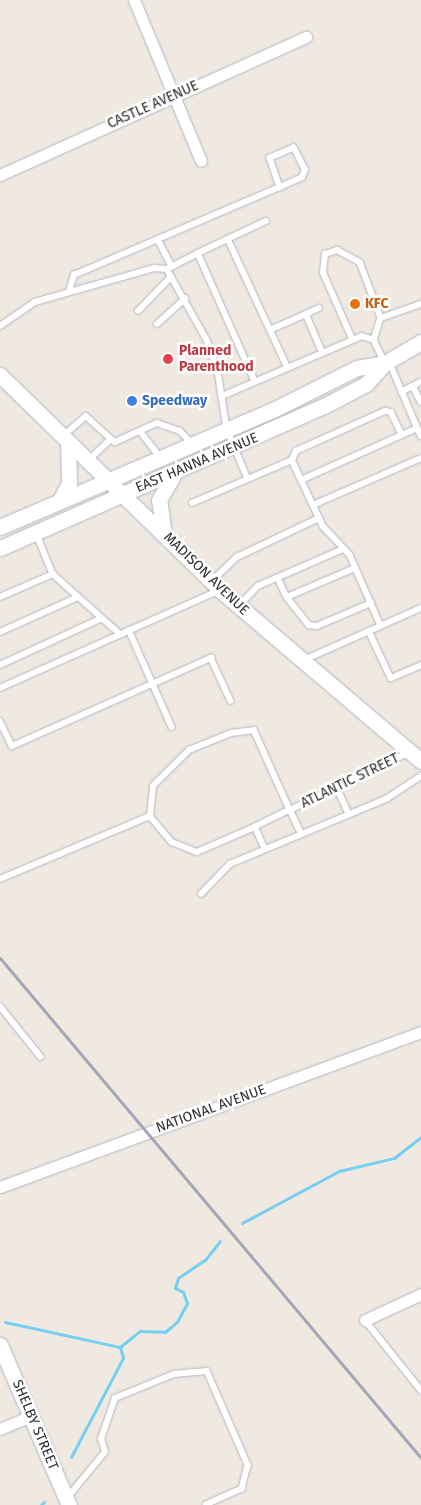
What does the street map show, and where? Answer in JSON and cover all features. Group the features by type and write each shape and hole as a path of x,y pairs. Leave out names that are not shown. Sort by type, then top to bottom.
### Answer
{"main road":[{"name":"EAST HANNA AVENUE","path":"0,548 122,494 174,476 366,384 387,362 421,342"},
{"name":"EAST HANNA AVENUE","path":"0,527 227,429 357,368 387,362"},
{"name":"MADISON AVENUE","path":"0,376 216,585 300,662 416,757"},
{"path":"60,500 69,483 66,439"},
{"path":"164,534 159,500 174,476"},
{"name":"SHELBY STREET","path":"0,1345 68,1502"}],"street":[{"path":"134,0 201,161"},
{"name":"CASTLE AVENUE","path":"0,175 306,36"},
{"name":"NATIONAL AVENUE","path":"0,1187 421,1032"},
{"path":"365,1320 421,1294"},
{"path":"0,1429 31,1416"}],"lane":[{"path":"69,292 74,275 280,187 304,175 294,148 270,158 280,187"},
{"path":"0,326 35,302 154,268 169,268 266,221"},
{"path":"158,239 171,277 207,340 222,396 227,429 248,479"},
{"path":"228,239 287,366"},
{"path":"352,339 323,273 325,254 337,250 360,262 380,318 374,340"},
{"path":"198,253 255,381"},
{"path":"138,311 171,277"},
{"path":"157,324 185,299"},
{"path":"380,318 421,304"},
{"path":"270,330 319,308"},
{"path":"306,314 322,351"},
{"path":"222,396 287,366 362,336 374,340 387,362 421,436"},
{"path":"401,392 421,382"},
{"path":"413,386 421,402"},
{"path":"192,503 292,460 296,451 385,411 391,412 402,435"},
{"path":"66,439 86,416 111,439 118,441 157,423 180,431 193,444"},
{"path":"302,480 417,428"},
{"path":"140,431 161,458"},
{"path":"88,461 111,439"},
{"path":"314,506 421,458"},
{"path":"292,460 319,518 356,568 381,626"},
{"path":"0,688 129,630 216,585 237,557 319,518"},
{"path":"36,532 53,574 120,634"},
{"path":"239,606 258,586 343,550"},
{"path":"287,597 356,568"},
{"path":"0,597 53,574"},
{"path":"278,578 287,597 309,625 317,626 371,603"},
{"path":"0,632 78,597"},
{"path":"300,662 421,608"},
{"path":"0,665 102,618"},
{"path":"129,630 172,728"},
{"path":"369,631 391,678 421,664"},
{"path":"0,720 12,746 211,658 231,702"},
{"path":"290,810 196,852 172,842 150,816 153,786 189,750 231,733 254,730 301,834"},
{"name":"ATLANTIC STREET","path":"290,810 337,788 416,757"},
{"path":"201,894 230,864 386,799 421,776"},
{"path":"337,788 349,814"},
{"path":"0,879 150,816"},
{"path":"255,827 265,848"},
{"path":"0,1006 41,1057"},
{"path":"365,1320 421,1390"},
{"path":"68,1502 105,1452 101,1439 115,1398 174,1374 207,1372 248,1464 242,1490 206,1505"}],"waterway":[{"path":"242,1223 339,1171 394,1158 421,1137"},
{"path":"120,1347 140,1331 165,1332 177,1322 187,1303 183,1292 175,1288 178,1278 205,1260 220,1241"},
{"path":"5,1322 120,1347"},
{"path":"71,1457 123,1358 120,1347"},
{"path":"41,1505 44,1502"}],"railway":[{"path":"0,958 421,1458"}],"place":[{"name":"KFC","path":"355,304"},
{"name":"Planned Parenthood","path":"168,359"},
{"name":"Speedway","path":"132,401"}]}
